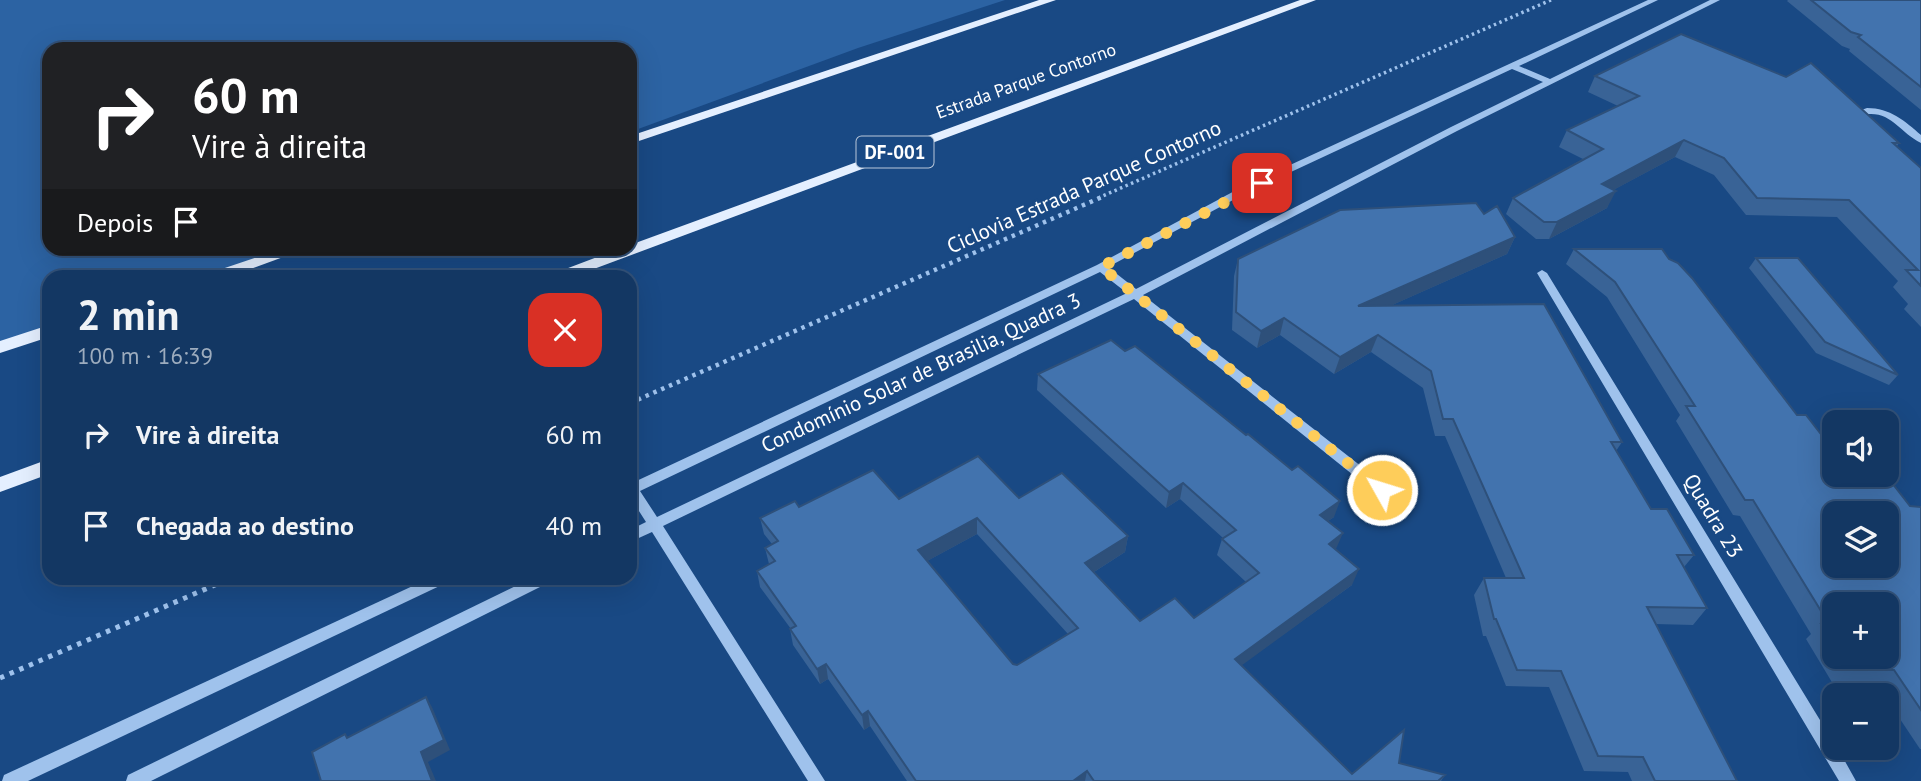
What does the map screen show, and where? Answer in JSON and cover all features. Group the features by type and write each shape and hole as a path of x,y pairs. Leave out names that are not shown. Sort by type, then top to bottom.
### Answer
{"main road":[{"path":"637,138 1050,0"},
{"name":"Estrada Parque Contorno","path":"637,248 1310,0"},
{"path":"234,270 277,256"},
{"name":"Estrada Parque Contorno","path":"577,270 615,256"},
{"path":"0,347 42,333"},
{"path":"0,485 42,469"}],"street":[{"name":"Condomínio Solar de Brasilia, Quadra 3","path":"637,486 1101,267 1244,190 1654,0"},
{"name":"Condomínio Solar de Brasilia, Quadra 3","path":"637,532 1135,294 1716,0"},
{"path":"1513,66 1550,82"},
{"path":"1870,125 1858,112 1881,111 1890,114 1921,140"},
{"path":"1101,267 1403,507"},
{"name":"Quadra 23","path":"1542,273 1848,781"},
{"path":"637,499 817,781"},
{"path":"10,781 428,585"},
{"path":"134,781 531,585"}],"path":[{"name":"Ciclovia Estrada Parque Contorno","path":"637,400 1550,0"},
{"path":"0,678 215,585"}],"shaded area":[{"path":"0,0 1005,0 858,48 637,129 637,42 42,42 42,256 278,256 233,270 42,270 42,332 0,346"}],"building":[{"path":"1811,0 1921,0 1921,87 1858,37 1861,35 1851,32"},
{"path":"1681,34 1786,77 1811,63 1899,143 1893,143 1921,168 1921,286 1906,270 1918,270 1849,200 1757,198 1724,158 1684,140 1602,184 1616,191 1557,222 1544,222 1513,198 1603,149 1567,130 1639,96 1595,76"},
{"path":"1476,203 1484,214 1497,206 1515,237 1358,306 1544,304 1622,442 1611,442 1651,509 1667,509 1694,555 1677,555 1707,608 1647,607 1737,781 1655,781 1643,757 1598,756 1561,671 1517,670 1494,619 1484,578 1524,578 1453,419 1443,419 1431,371 1378,335 1340,357 1284,318 1261,331 1236,312 1238,259 1340,210"},
{"path":"1574,249 1662,249 1669,259 1678,263 1692,278 1797,415 1806,415 1822,436 1822,487 1895,487 1910,506 1921,507 1921,710 1894,670 1849,669 1899,669 1899,592 1822,592 1822,613 1753,500 1745,500 1686,406 1695,406 1615,282"},
{"path":"1756,258 1798,258 1898,375 1825,342"},
{"path":"1111,340 1125,351 1135,346 1292,470 1298,466 1340,501 1320,515 1343,533 1329,544 1359,569 1235,659 1352,774 1404,730 1399,763 1445,775 1438,781 1094,781 1087,771 1073,781 916,781 868,711 862,715 826,664 817,669 790,629 796,626 757,571 775,561 765,548 778,541 760,518 795,501 799,507 873,470 899,499 978,456 1019,498 1062,473 1128,536 1085,563 1140,621 1175,598 1194,618 1259,573 1222,539 1236,530 1183,483 1169,492 1038,374","holes":["977,518 1078,628 1017,665 1013,664 918,550"]},
{"path":"426,697 444,740 421,752 432,781 321,781 312,752 345,734 347,738"}],"route":[{"path":"1262,183 1244,190 1101,267 1382,490"}]}
